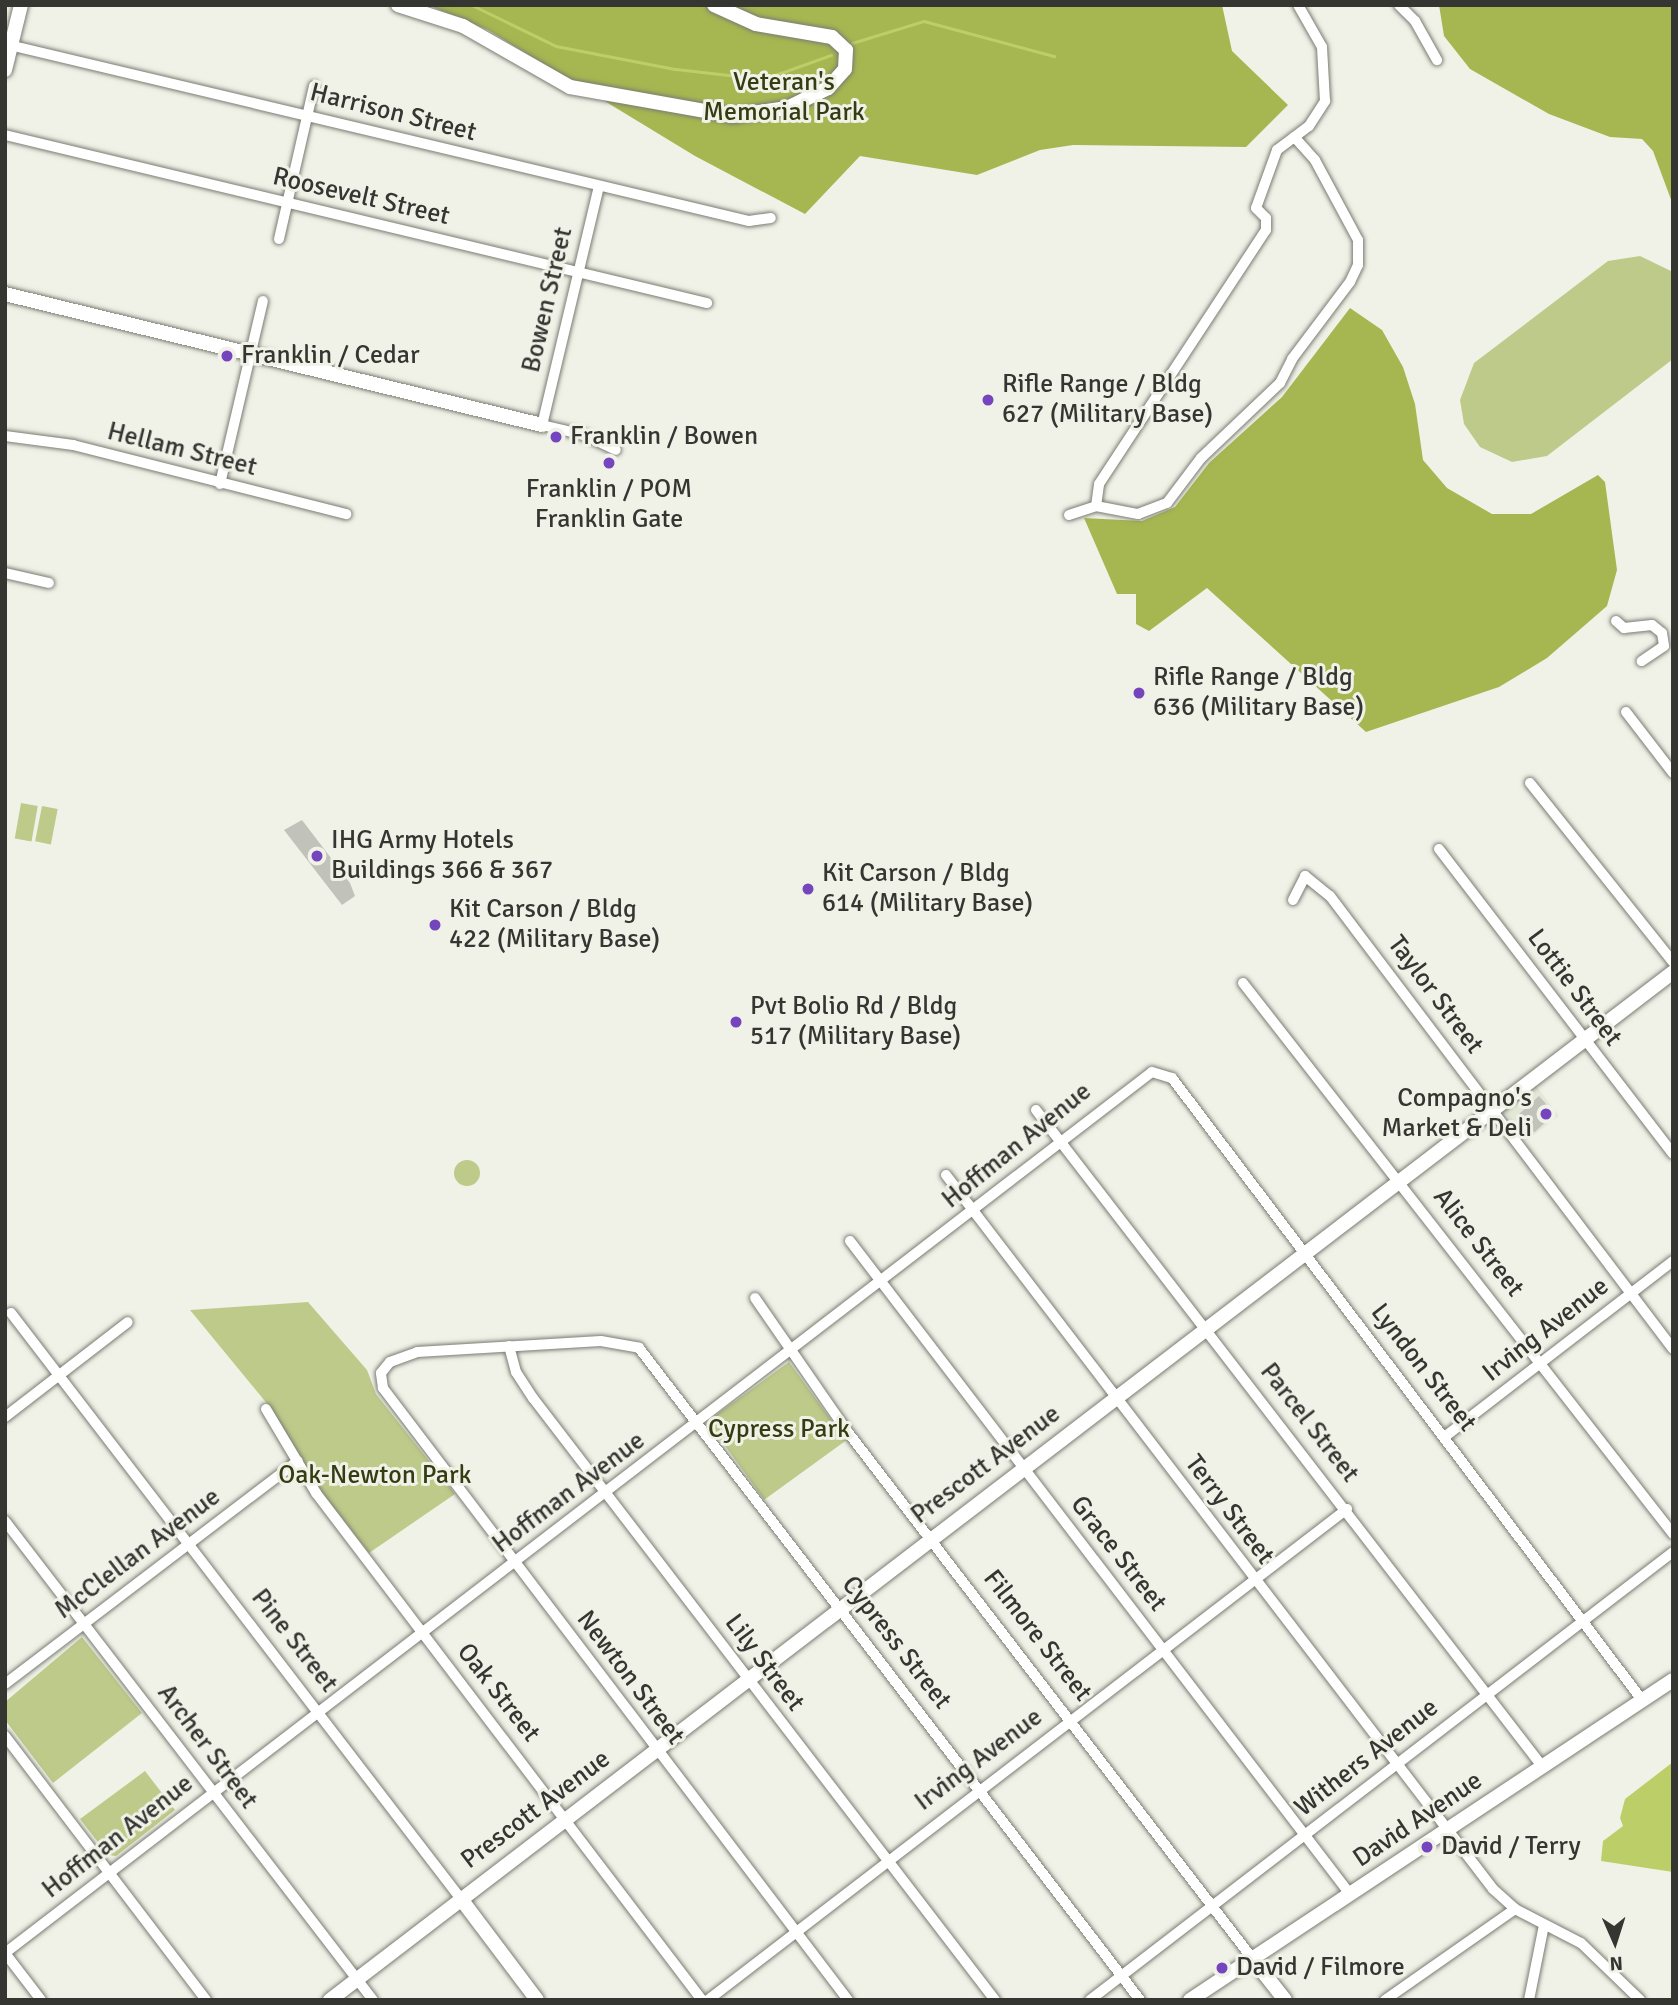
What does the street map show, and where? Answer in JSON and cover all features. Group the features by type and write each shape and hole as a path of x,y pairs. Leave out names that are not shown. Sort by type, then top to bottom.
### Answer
{"street":[{"path":"5,70 8,44 21,5"},
{"path":"398,5 463,26 570,87 732,116 788,108 828,88 845,69 846,50 832,37 756,24 714,5"},
{"path":"1096,506 1099,484 1266,230 1266,218 1256,208 1277,150 1317,116 1326,91 1322,47 1298,5"},
{"path":"1399,5 1415,20 1437,60"},
{"name":"Harrison Street","path":"8,44 748,221 771,218"},
{"path":"279,239 314,86"},
{"name":"Roosevelt Street","path":"5,135 707,303"},
{"path":"1069,515 1096,506 1138,514 1167,503 1201,458 1280,383 1292,359 1350,282 1358,265 1358,240 1315,160 1294,137"},
{"name":"Bowen Street","path":"542,425 599,186"},
{"path":"5,294 584,435 616,450"},
{"path":"220,484 253,354 263,301"},
{"name":"Hellam Street","path":"5,436 73,445 346,514"},
{"path":"5,573 49,583"},
{"path":"1616,621 1624,628 1652,625 1662,633 1660,652 1642,661"},
{"path":"1626,712 1673,773"},
{"path":"1530,783 1673,962"},
{"name":"Lottie Street","path":"1440,849 1673,1154"},
{"name":"Taylor Street","path":"1293,900 1305,876 1357,930 1673,1349"},
{"name":"Prescott Avenue","path":"330,2000 930,1537 1208,1329 1673,972"},
{"name":"Alice Street","path":"1242,983 1401,1180 1673,1534"},
{"name":"Hoffman Avenue","path":"5,1953 699,1423 789,1350 973,1212 1061,1143 1136,1079 1160,1071"},
{"name":"Lyndon Street","path":"1160,1071 1172,1078 1447,1435 1586,1620 1642,1700"},
{"name":"Parcel Street","path":"1036,1110 1489,1693 1542,1766"},
{"name":"Terry Street","path":"946,1175 1479,1871 1515,1909 1609,1964 1640,2000"},
{"name":"Grace Street","path":"850,1241 1350,1894"},
{"name":"Irving Avenue","path":"1447,1435 1673,1261"},
{"name":"Filmore Street","path":"755,1298 789,1350 930,1537 1285,2000"},
{"name":"Pine Street","path":"10,1313 537,2000"},
{"path":"5,1417 128,1322"},
{"name":"Cypress Street","path":"509,1346 601,1341 639,1348 981,1788 1140,2000"},
{"name":"Newton Street","path":"509,1346 401,1355 385,1367 381,1380 515,1563 848,2000"},
{"name":"Lily Street","path":"509,1346 516,1372 995,2000"},
{"name":"Oak Street","path":"266,1409 298,1461 422,1633 566,1818 702,2000"},
{"name":"McClellan Avenue","path":"5,1684 298,1461"},
{"name":"Irving Avenue","path":"709,2000 886,1860 1164,1651 1347,1509"},
{"name":"Archer Street","path":"5,1521 373,2000"},
{"name":"Withers Avenue","path":"1090,2000 1673,1552"},
{"name":"David Avenue","path":"1190,2000 1673,1680"},
{"path":"5,1736 206,2000"},
{"path":"1385,2000 1515,1909"},
{"path":"1529,2000 1544,1925"},
{"path":"5,1953 41,2000"}],"shaded area":[{"path":"1535,1084 1559,1116 1526,1141 1502,1109"},
{"path":"1673,1762 1673,1872 1601,1861 1603,1841 1623,1826 1620,1818 1625,1799"}],"green space":[{"name":"Veteran's Memorial Park","path":"428,5 1222,5 1232,51 1288,105 1246,147 1073,145 1040,150 977,175 860,156 805,214 695,156 488,30"},
{"path":"1439,5 1673,5 1673,205 1653,151 1642,139 1610,137 1549,114 1470,69 1444,36"},
{"path":"1640,256 1673,272 1673,359 1547,456 1512,462 1480,447 1464,424 1460,400 1474,363 1608,261"},
{"path":"1350,308 1382,330 1403,367 1415,404 1423,460 1447,488 1492,514 1531,514 1598,475 1605,482 1617,570 1607,606 1547,658 1499,687 1366,732 1207,588 1149,631 1136,624 1136,594 1117,594 1084,518 1142,521 1175,507 1209,463 1282,397"},
{"path":"21,803 38,806 31,841 15,838"},
{"path":"42,806 58,809 51,844 35,841"},
{"path":"467,1160 476,1164 480,1173 476,1182 467,1186 458,1182 454,1173 458,1164"},
{"name":"Oak-Newton Park","path":"308,1302 367,1370 376,1394 455,1494 369,1553 321,1491 269,1406 190,1310"},
{"name":"Cypress Park","path":"789,1362 846,1440 764,1500 707,1421"},
{"path":"82,1637 142,1713 53,1783 5,1720 5,1702"},
{"path":"145,1771 175,1810 116,1856 108,1855 80,1819"}],"building":[{"name":"IHG Army Hotels Buildings 366 & 367","path":"302,820 350,883 355,896 342,905 284,830"},
{"name":"Compagno's Market & Deli","path":"1539,1096 1555,1114 1534,1133 1518,1115"}],"waterway":[{"path":"472,5 556,46 676,69 764,79 831,55"},
{"path":"852,43 924,21 1054,56"}],"place":[{"name":"Franklin / Cedar","path":"227,356"},
{"name":"Rifle Range / Bldg 627 (Military Base)","path":"988,400"},
{"name":"Franklin / Bowen","path":"556,437"},
{"name":"Franklin / POM Franklin Gate","path":"609,463"},
{"name":"Rifle Range / Bldg 636 (Military Base)","path":"1139,693"},
{"name":"IHG Army Hotels Buildings 366 & 367","path":"317,856"},
{"name":"Kit Carson / Bldg 614 (Military Base)","path":"808,889"},
{"name":"Kit Carson / Bldg 422 (Military Base)","path":"435,925"},
{"name":"Pvt Bolio Rd / Bldg 517 (Military Base)","path":"736,1022"},
{"name":"Compagno's Market & Deli","path":"1546,1114"},
{"name":"David / Terry","path":"1427,1847"},
{"name":"David / Filmore","path":"1222,1968"}]}
